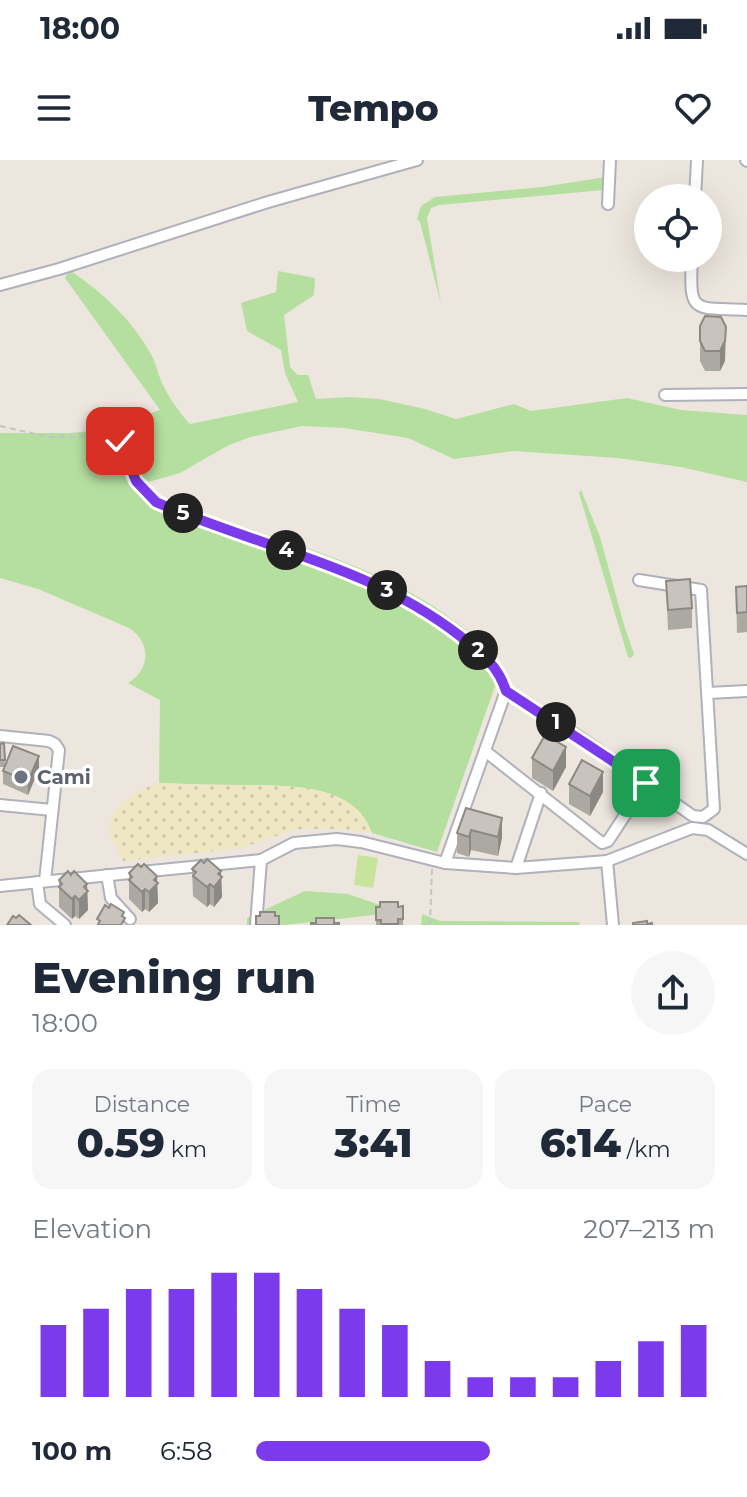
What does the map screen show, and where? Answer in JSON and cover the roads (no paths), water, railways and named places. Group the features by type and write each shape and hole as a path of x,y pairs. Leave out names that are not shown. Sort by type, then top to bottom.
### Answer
{"street":[{"path":"0,285 268,202 417,160"},
{"path":"608,204 610,160"},
{"path":"696,184 697,160"},
{"path":"691,272 690,295 695,303 706,308 747,310"},
{"path":"665,395 747,394"},
{"path":"445,863 506,691 693,816 703,817 712,812 715,806 701,590 639,580"},
{"path":"708,693 747,691"},
{"path":"0,736 49,741 57,747 52,810 37,895 42,908 65,925"},
{"path":"485,751 604,843 646,783"},
{"path":"516,868 541,793"},
{"path":"0,805 52,810"},
{"path":"702,829 703,817"},
{"path":"0,886 261,860 294,843 337,839 445,863 516,868 607,861 692,828 702,829 747,854"},
{"path":"725,840 747,842"},
{"path":"256,925 261,860"},
{"path":"607,861 613,925"},
{"path":"107,875 111,898 130,919"}],"place":[{"name":"Cami","path":"21,777"}]}
